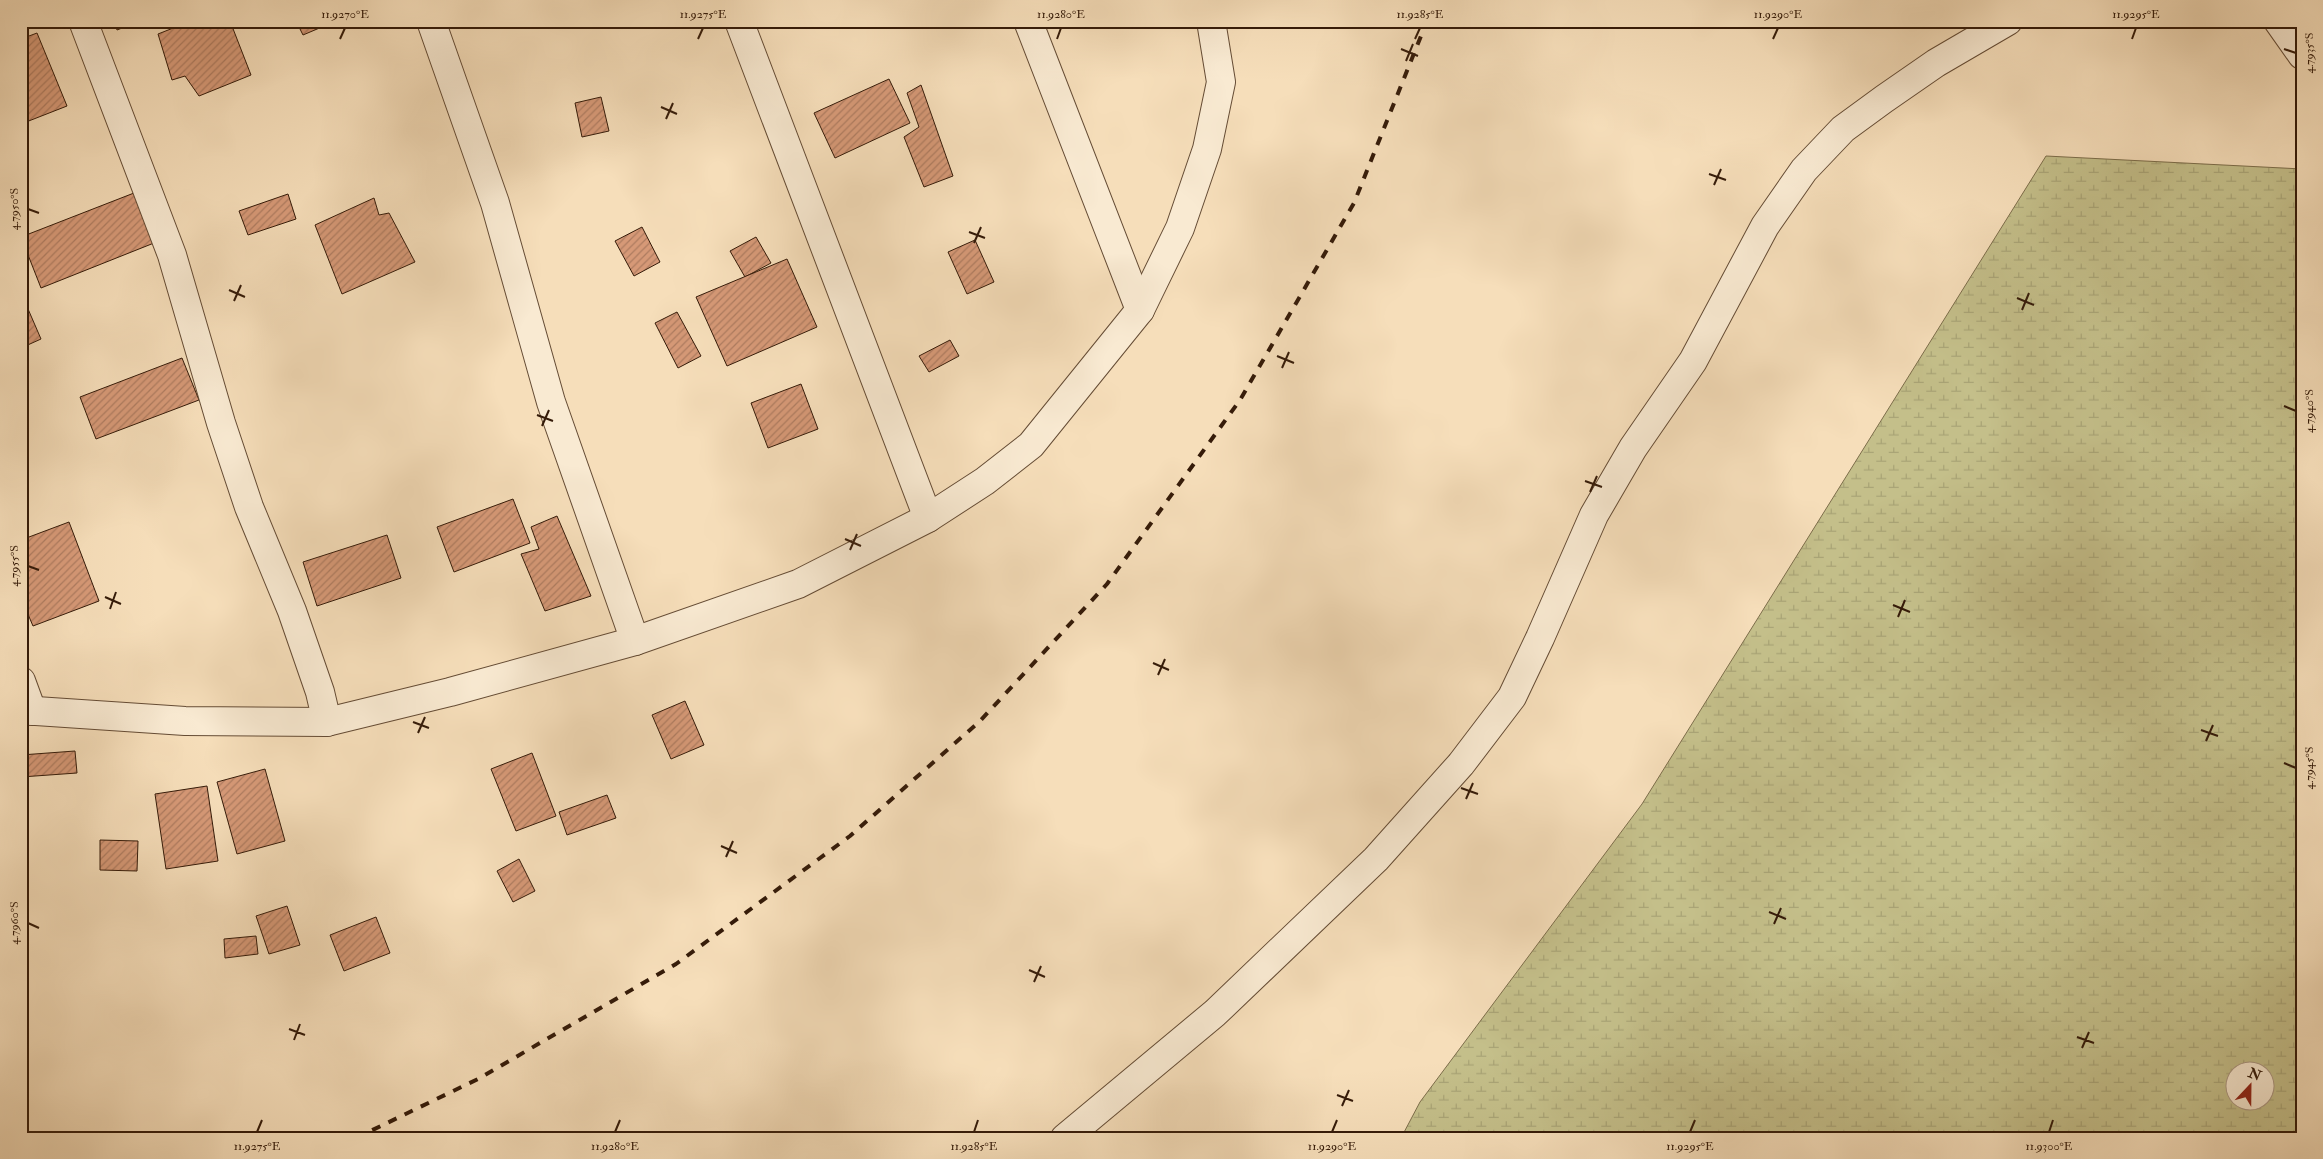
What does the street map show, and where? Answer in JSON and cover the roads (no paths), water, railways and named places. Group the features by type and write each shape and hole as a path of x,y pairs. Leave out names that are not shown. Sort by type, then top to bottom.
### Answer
{"street":[{"path":"83,21 172,255 221,423 249,506 292,611 320,692 327,722"},
{"path":"431,21 494,203 552,402 635,641"},
{"path":"739,21 928,518"},
{"path":"1028,21 1140,310"},
{"path":"21,681 27,710 185,721 327,722 450,692 635,641 798,584 928,518 985,481 1031,445 1140,310 1180,228 1207,149 1221,82 1211,21"},
{"path":"1065,1138 1215,1013 1376,859 1461,764 1512,697 1594,515 1633,448 1692,361 1765,226 1804,170 1843,129 1884,99 1936,63 2008,21"},
{"path":"2278,21 2302,55"}],"railway":[{"path":"356,1138 478,1079 676,964 850,836 980,721 1107,584 1240,400 1354,203 1427,21"}]}
